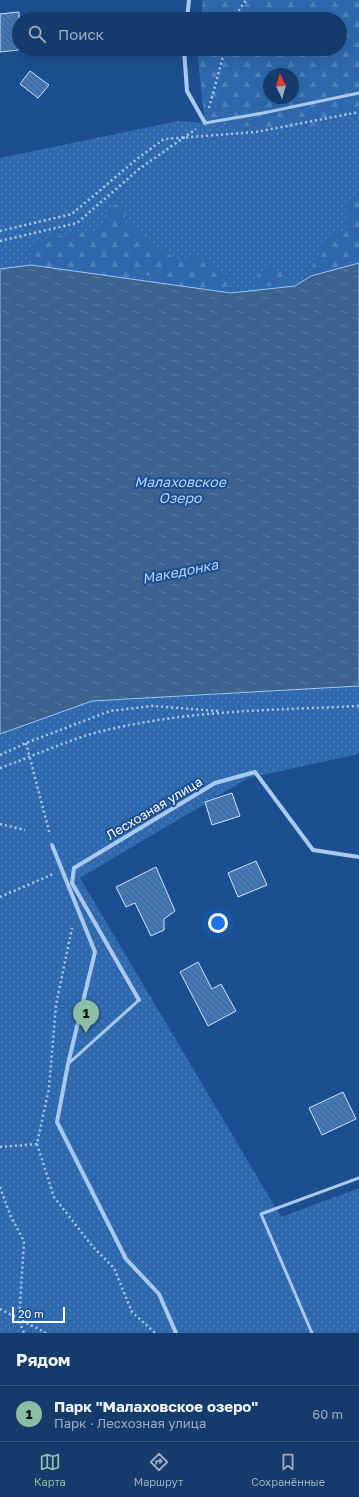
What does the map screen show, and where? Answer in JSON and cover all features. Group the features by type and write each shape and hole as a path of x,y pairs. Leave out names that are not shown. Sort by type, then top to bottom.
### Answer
{"street":[{"path":"188,12 189,0"},
{"path":"185,56 188,91 205,123"},
{"name":"Лесхозная улица","path":"139,1000 72,884 74,868 215,783 256,772 313,850 359,857"},
{"path":"52,845 95,952 68,1064 57,1122 126,1259 159,1294 176,1333"}],"lane":[{"path":"205,123 263,113 359,93"},
{"path":"68,1064 139,1000"},
{"path":"312,1333 261,1214 359,1178"}],"path":[{"path":"238,12 246,0"},
{"path":"0,241 77,223 139,169 205,123 223,56"},
{"path":"0,231 72,214 138,158 164,139 256,132 359,112"},
{"path":"0,755 26,743 110,711 152,706 224,712"},
{"path":"0,768 30,758 79,737 145,722 224,712 359,706"},
{"path":"26,743 46,822"},
{"path":"0,824 25,830"},
{"path":"0,897 62,870"},
{"path":"71,921 72,929 56,1005 50,1088 37,1144 54,1197 93,1247 114,1268 132,1312 154,1333"},
{"path":"0,1147 37,1144"},
{"path":"0,1187 11,1217 24,1241 19,1321 24,1333"},
{"path":"0,1309 19,1321 46,1333"}],"green space":[{"path":"203,0 359,0 359,263 311,276 295,286 231,293 31,265 0,269 0,158 178,121 205,123 198,56 347,56 347,12 202,12"},
{"path":"203,0 359,0 359,111 312,126 274,128 205,123 198,56 347,56 347,12 202,12"},
{"path":"353,197 359,197 359,262 343,262 322,284 308,284 308,275 326,240 330,236 344,231 349,227 348,204"},
{"path":"117,204 120,205 125,211 125,223 141,230 159,250 181,260 198,258 207,261 229,276 229,286 224,292 165,285 153,276 138,275 121,284 113,283 101,274 85,275 55,271 32,260 29,250 34,245 53,237 84,232 95,235 102,226 107,210"},
{"path":"268,269 276,270 285,274 283,282 277,285 262,286 256,281 258,274"},
{"path":"359,686 359,754 248,778 80,878 281,1217 359,1188 359,1333 0,1333 0,734 92,701"}],"water":[{"name":"Малаховское Озеро","path":"359,263 359,686 92,701 0,734 0,269 31,265 231,293 295,286 311,276"}],"building":[{"path":"12,13 12,51 0,52 0,14"},
{"path":"30,71 49,85 38,98 20,84"},
{"path":"232,793 240,816 212,825 205,802"},
{"path":"256,861 267,885 238,897 228,873"},
{"path":"156,867 175,911 164,919 164,930 151,936 135,903 126,907 116,887"},
{"path":"198,962 212,989 221,984 236,1011 208,1026 180,972"},
{"path":"343,1092 356,1119 322,1135 309,1108"}],"place":[{"name":"Парк \"Малаховское озеро\"","path":"86,1033"}],"water label":[{"name":"Македонка","path":"180,571"}]}
